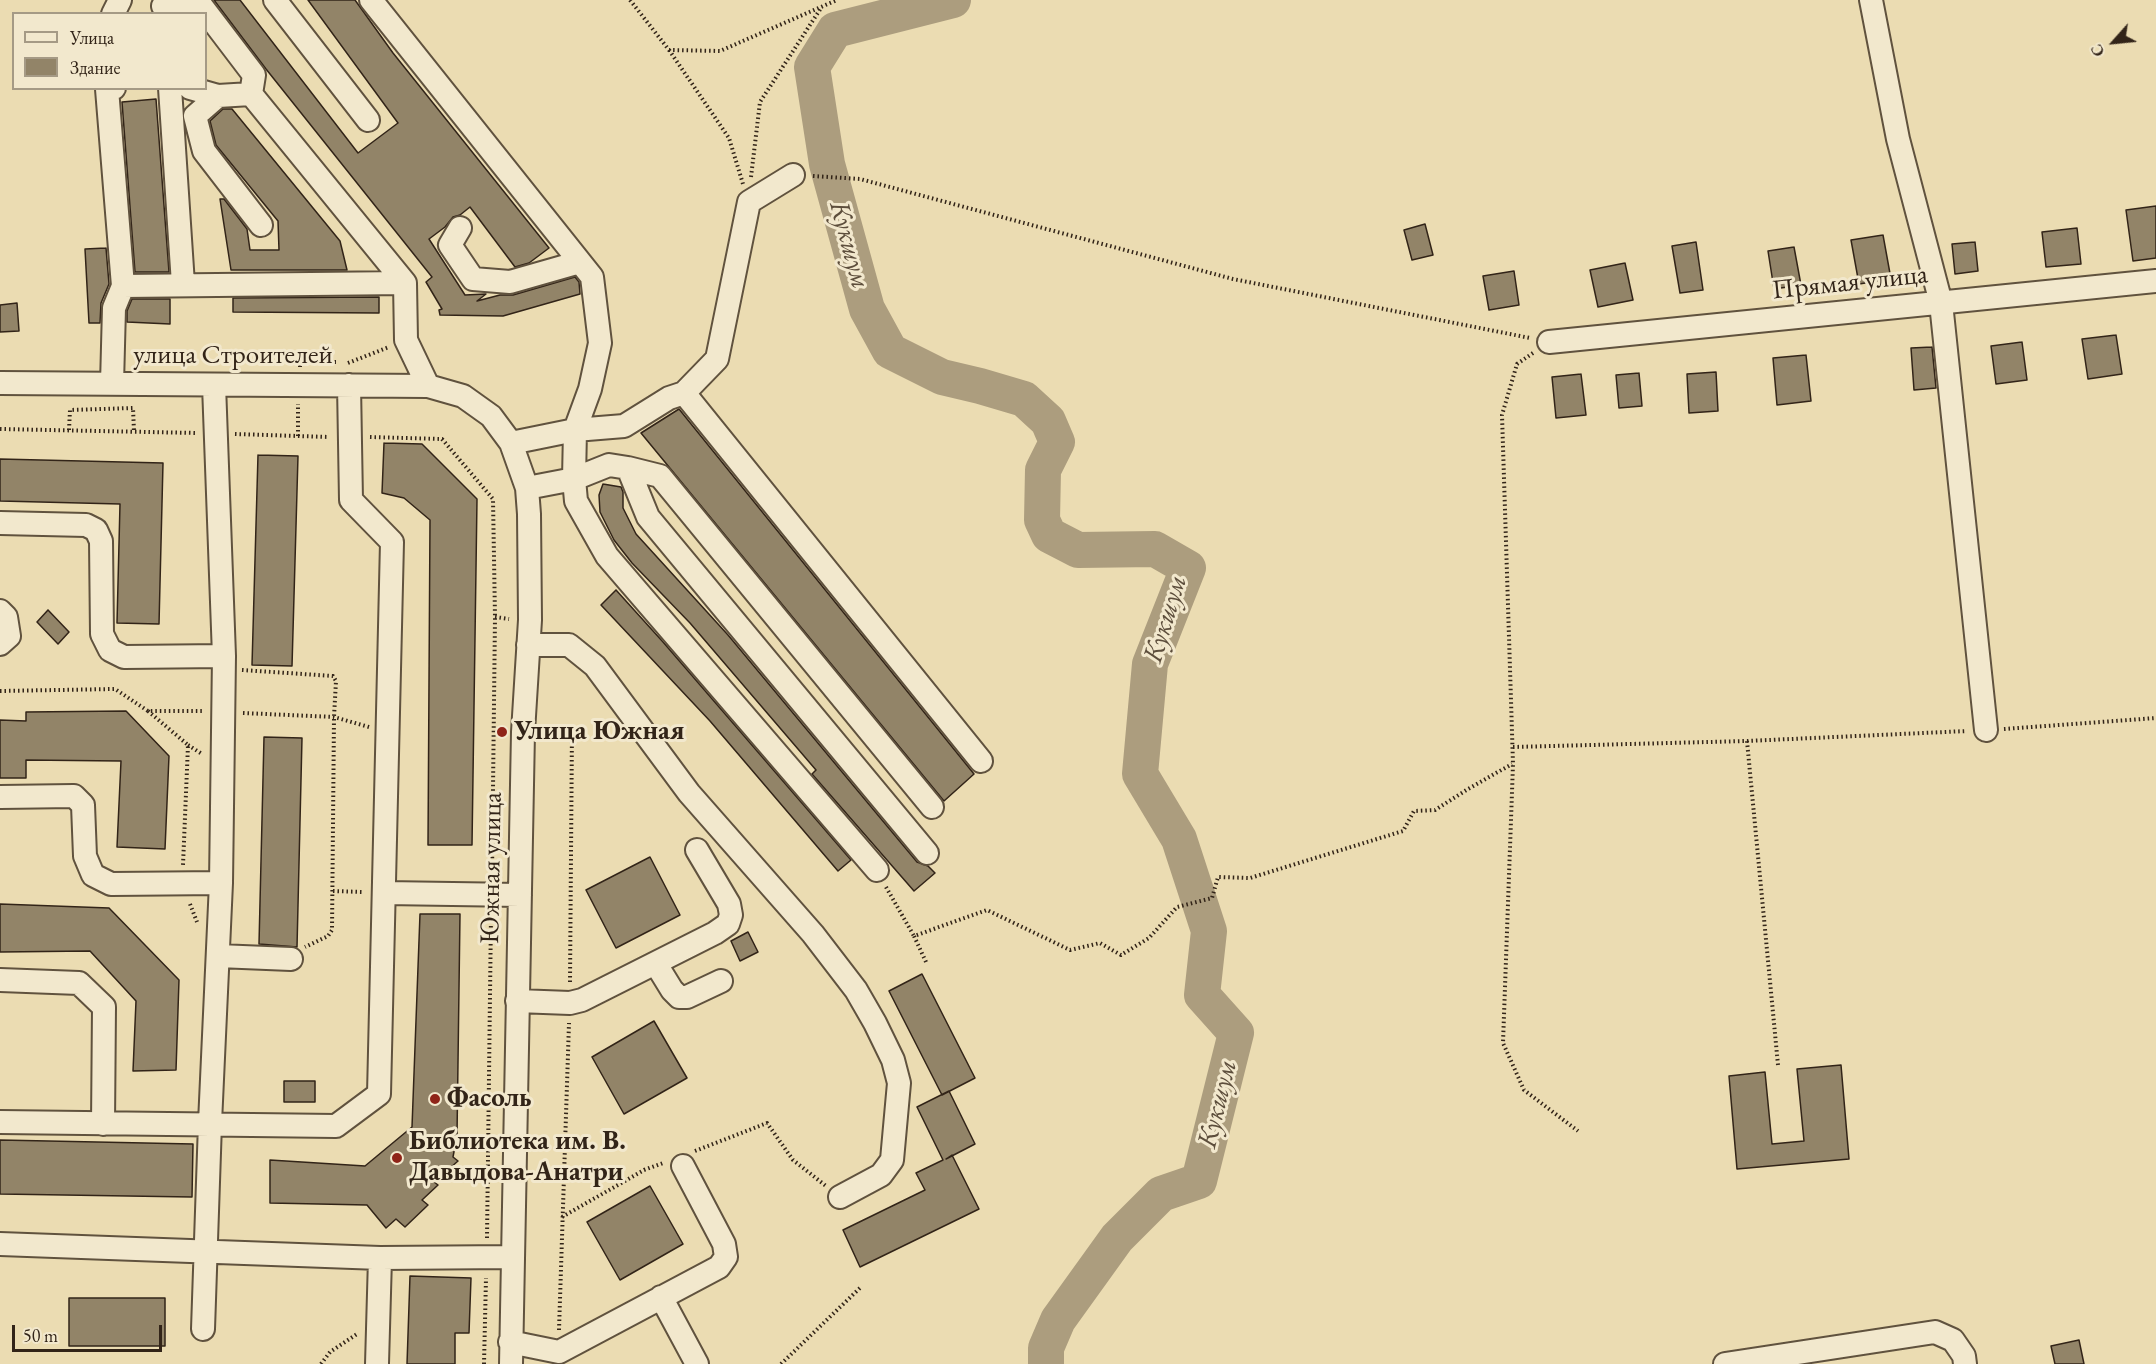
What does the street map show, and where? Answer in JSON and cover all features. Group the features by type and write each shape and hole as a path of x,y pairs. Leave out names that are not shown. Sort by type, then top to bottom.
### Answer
{"street":[{"path":"163,6 197,0 206,12"},
{"path":"275,0 368,120"},
{"path":"371,0 592,277 600,343 590,389 575,429 574,479 576,501 607,556 877,870"},
{"path":"1871,0 1898,139 1941,303 1986,730"},
{"path":"207,13 254,75 251,94 405,283 406,340 428,386"},
{"path":"107,90 123,286 114,308 112,384"},
{"path":"170,90 183,284"},
{"path":"197,90 218,96 251,94"},
{"path":"218,96 195,116 204,151 261,225"},
{"path":"511,443 575,429 624,426 669,398 684,393 717,359 748,202 793,175"},
{"path":"460,228 450,245 473,279 510,282 580,262"},
{"name":"Прямая улица","path":"1549,342 2156,281"},
{"path":"123,286 405,283"},
{"name":"улица Строителей","path":"0,383 428,386 463,396"},
{"path":"203,1329 221,883 224,662 214,385"},
{"path":"0,1122 336,1126 379,1094 392,542 351,500 349,386"},
{"path":"684,393 981,761"},
{"name":"Южная улица","path":"463,396 491,416 511,443 527,488 530,514 530,608 523,732 510,1353"},
{"path":"527,488 574,479 609,465 660,476 932,807"},
{"path":"628,468 648,516 927,853"},
{"path":"0,523 86,525 96,530 101,541 102,634 110,650 124,657 224,662"},
{"path":"0,611 6,617 9,636 0,644"},
{"path":"528,645 569,645 595,666 689,793 813,934 856,990 875,1023 893,1060 899,1083 892,1160 881,1175 840,1197"},
{"path":"0,797 74,796 83,806 85,856 93,875 111,884 221,883"},
{"path":"517,1001 570,1002 594,995 716,933 728,924 731,915 729,904 697,850"},
{"path":"385,893 520,895"},
{"path":"218,956 291,959"},
{"path":"656,964 679,997 687,997 721,981"},
{"path":"0,980 78,983 104,1007 103,1124"},
{"path":"510,1353 559,1352 718,1267 726,1257 724,1244 683,1166"},
{"path":"0,1244 380,1258 512,1257"},
{"path":"377,1364 380,1258"},
{"path":"661,1297 697,1364"},
{"path":"1725,1364 1935,1332 1953,1340 1964,1356 1965,1364"}],"path":[{"path":"630,0 669,50 729,138 748,202"},
{"path":"669,50 720,51 837,0"},
{"path":"748,202 760,102 822,7"},
{"path":"793,175 860,179 1233,279 1549,342"},
{"path":"300,361 351,363 406,340"},
{"path":"1549,342 1516,364 1502,415 1513,764 1503,1043 1524,1090 1578,1131"},
{"path":"298,398 298,436"},
{"path":"69,430 70,410 133,408 134,432"},
{"path":"224,662 333,676 336,681 332,930 328,936 310,943 291,959"},
{"path":"0,691 115,689 148,711 188,745 182,884 198,923"},
{"path":"148,711 334,717 388,733"},
{"path":"1512,747 1747,741 1986,730 2156,718"},
{"path":"559,1352 570,1002 572,728"},
{"path":"1747,741 1778,1065"},
{"path":"914,936 987,910 1070,950 1100,943 1122,955 1149,938 1177,907 1212,898 1218,877 1250,878 1403,831 1413,811 1435,810 1513,764"},
{"path":"877,870 926,962"},
{"path":"333,891 385,893"},
{"path":"781,1364 862,1286"},
{"path":"321,1364 330,1352 378,1319"}],"building":[{"path":"214,0 240,0 358,153 398,123 308,0 355,0 393,53 549,248 529,263 515,267 470,207 460,215 453,217 445,227 429,239 465,295 486,294 477,301 500,295 513,295 575,277 579,282 580,294 503,316 440,315 439,310 442,309 426,282 432,277 266,69"},
{"path":"156,99 169,272 135,272 122,102"},
{"path":"223,109 232,109 340,241 347,270 231,270 220,199 224,199 247,229 250,250 279,250 278,221 216,145 210,121"},
{"path":"2156,206 2156,258 2133,261 2126,210"},
{"path":"1425,224 1433,255 1412,260 1404,230"},
{"path":"2077,228 2081,264 2046,267 2042,232"},
{"path":"1883,235 1891,279 1859,284 1851,240"},
{"path":"1696,242 1703,290 1680,293 1672,246"},
{"path":"1975,242 1978,271 1955,274 1952,244"},
{"path":"1794,247 1801,285 1774,289 1768,251"},
{"path":"106,248 109,284 101,303 100,323 89,323 85,249"},
{"path":"1625,263 1633,300 1598,307 1590,270"},
{"path":"1514,271 1519,305 1489,310 1483,276"},
{"path":"379,297 379,313 233,312 233,298"},
{"path":"132,299 170,299 170,324 127,322 127,311"},
{"path":"17,303 19,331 0,332 0,305"},
{"path":"2116,335 2122,374 2088,379 2082,339"},
{"path":"2022,342 2027,380 1996,384 1991,346"},
{"path":"1932,347 1936,388 1914,390 1911,348"},
{"path":"1806,355 1811,401 1777,405 1773,358"},
{"path":"1716,372 1718,411 1689,413 1687,374"},
{"path":"1639,373 1642,406 1619,408 1616,375"},
{"path":"1581,374 1586,415 1556,418 1552,377"},
{"path":"679,409 974,774 944,801 641,433"},
{"path":"384,443 422,444 477,499 472,845 428,845 430,520 404,498 382,493"},
{"path":"258,455 298,456 292,666 252,665"},
{"path":"0,459 163,463 159,624 117,623 120,504 0,501"},
{"path":"603,484 621,487 623,508 636,534 728,635 917,862 928,866 935,873 914,891 812,774 816,770 690,623 632,563 614,540 600,512 599,495"},
{"path":"616,590 851,860 838,871 710,721 601,605"},
{"path":"48,610 69,632 58,644 37,622"},
{"path":"126,711 169,756 165,849 117,847 121,761 26,760 26,778 0,778 0,720 26,721 26,712"},
{"path":"264,737 302,738 297,947 259,944"},
{"path":"650,857 680,915 616,948 586,890"},
{"path":"0,904 109,908 179,980 176,1070 133,1071 136,1001 90,951 0,952"},
{"path":"420,914 460,914 457,1136 453,1157 458,1161 434,1182 438,1185 422,1200 428,1205 405,1227 396,1219 386,1228 367,1205 270,1203 270,1160 365,1166 412,1127"},
{"path":"748,932 758,952 740,961 731,941"},
{"path":"922,974 975,1078 942,1095 889,991"},
{"path":"654,1021 687,1078 624,1114 592,1057"},
{"path":"1841,1065 1849,1159 1737,1169 1729,1076 1765,1072 1772,1144 1804,1141 1797,1069"},
{"path":"284,1081 315,1081 315,1102 284,1102"},
{"path":"949,1091 975,1144 952,1156 979,1209 860,1267 843,1230 925,1190 916,1173 943,1160 917,1107"},
{"path":"0,1140 193,1144 192,1197 0,1194"},
{"path":"650,1186 683,1244 620,1280 587,1222"},
{"path":"410,1276 471,1278 469,1333 455,1333 455,1364 407,1364"},
{"path":"69,1298 165,1298 165,1346 69,1346"},
{"path":"2079,1340 2084,1364 2055,1364 2051,1346"}],"waterway":[{"name":"Кукшум","path":"953,0 835,30 812,67 827,164 867,309 890,351 942,377 1024,399 1048,421 1057,442 1043,470 1042,520 1049,535 1078,550 1155,549 1188,568 1150,664 1140,774 1179,839 1209,931 1202,995 1236,1033 1199,1181 1161,1194 1117,1238 1058,1320 1046,1348 1046,1364"}],"place":[{"name":"Улица Южная","path":"502,732"},
{"name":"Фасоль","path":"435,1099"},
{"name":"Библиотека им. В. Давыдова-Анатри","path":"397,1158"}]}
